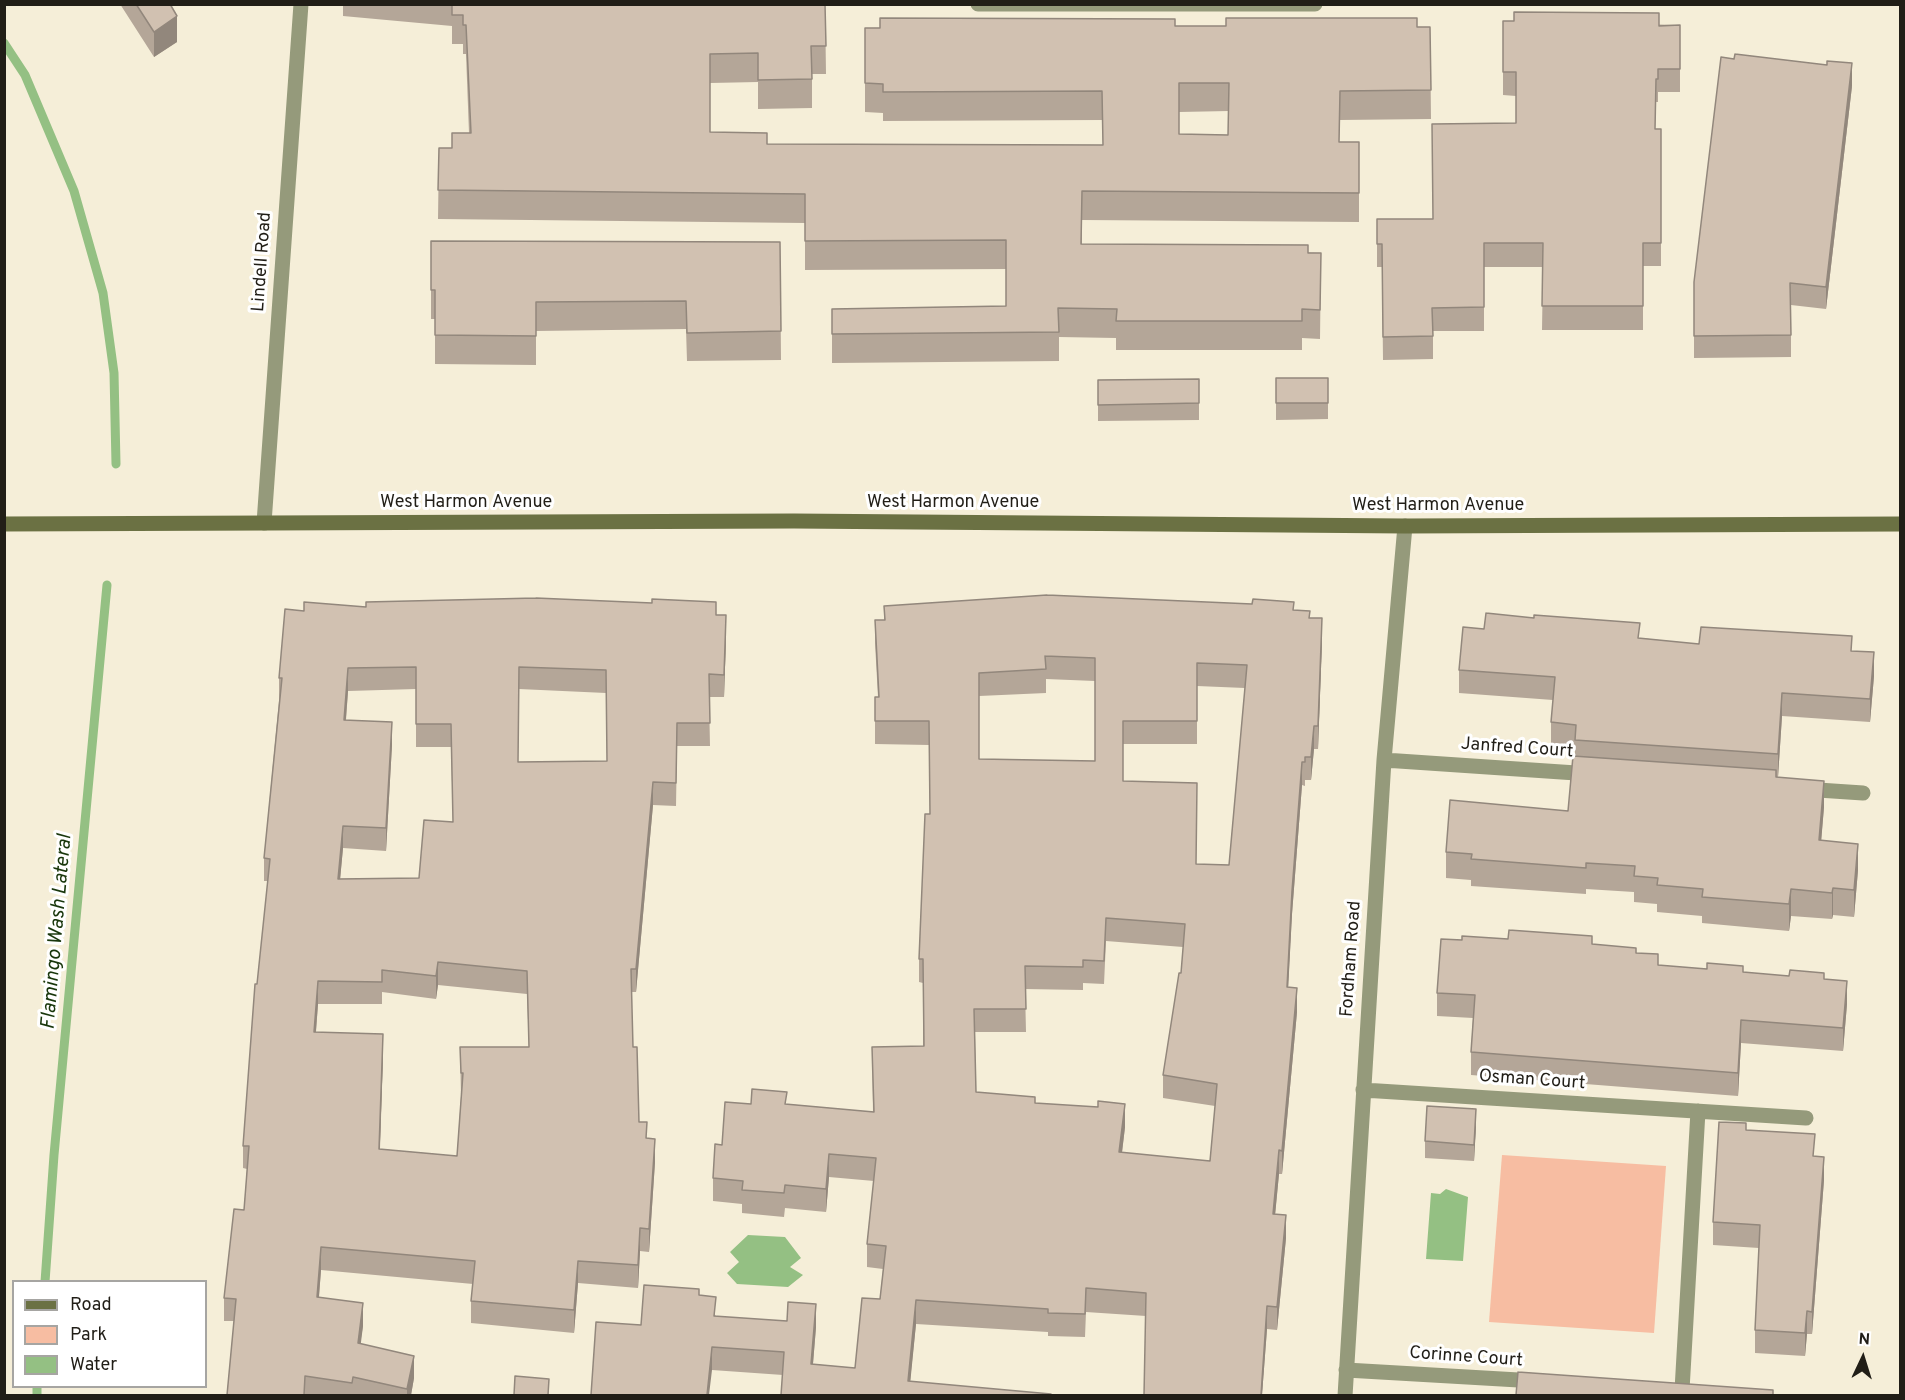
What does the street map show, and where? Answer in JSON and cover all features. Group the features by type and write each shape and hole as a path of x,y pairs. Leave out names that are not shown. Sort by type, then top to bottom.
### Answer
{"main road":[{"name":"West Harmon Avenue","path":"4,524 794,521 1405,526 1900,524"}],"street":[{"name":"Lindell Road","path":"264,523 301,4"},
{"path":"978,4 1315,4"},
{"name":"Fordham Road","path":"1345,1395 1384,760 1405,526"},
{"name":"Janfred Court","path":"1384,760 1612,776"},
{"path":"1791,788 1863,793"},
{"name":"Osman Court","path":"1363,1090 1806,1118"},
{"path":"1682,1390 1698,1111"},
{"name":"Corinne Court","path":"1346,1370 1555,1383"}],"green space":[{"path":"1502,1155 1666,1166 1654,1333 1489,1322"}],"water":[{"path":"1446,1189 1468,1197 1463,1261 1426,1259 1431,1193 1440,1194"},
{"path":"748,1235 785,1237 801,1258 790,1267 803,1275 788,1287 737,1284 727,1273 739,1262 730,1252"}],"building":[{"path":"136,4 170,4 177,16 154,32"},
{"path":"452,4 825,4 826,46 811,46 812,79 758,80 758,53 710,54 710,132 767,133 767,144 1103,145 1102,91 883,92 883,84 865,83 865,28 880,28 880,18 1175,19 1175,26 1226,26 1226,18 1417,18 1417,27 1430,27 1431,90 1340,91 1339,142 1359,142 1359,193 1082,191 1081,244 1308,245 1308,253 1321,253 1320,310 1302,309 1302,321 1116,321 1117,309 1058,308 1059,332 832,334 832,309 1006,306 1006,240 805,241 805,194 438,190 439,148 452,148 452,133 471,133 466,25 463,25 463,15 452,15","holes":["1179,83 1229,83 1228,135 1179,134"]},
{"path":"1514,12 1659,13 1659,26 1680,25 1680,69 1658,69 1658,79 1656,79 1655,129 1661,129 1661,243 1643,243 1643,306 1542,306 1543,243 1484,243 1484,307 1432,308 1433,336 1383,337 1382,244 1377,244 1377,219 1433,219 1432,124 1516,123 1516,72 1503,72 1503,21 1514,21"},
{"path":"1735,54 1827,65 1827,61 1852,63 1826,287 1790,283 1791,335 1694,336 1694,282 1721,57 1734,59"},
{"path":"431,241 780,242 781,331 687,333 686,301 536,302 536,336 435,335 435,290 431,290"},
{"path":"1276,378 1328,378 1328,403 1276,403"},
{"path":"1199,379 1199,403 1098,405 1098,380"},
{"path":"1047,595 1252,604 1253,599 1294,602 1293,610 1310,611 1309,618 1322,618 1318,726 1314,726 1311,757 1305,757 1305,762 1302,762 1292,891 1287,987 1297,988 1282,1151 1279,1150 1273,1214 1286,1215 1277,1307 1267,1306 1261,1395 1144,1395 1146,1293 1086,1288 1085,1314 1048,1313 1048,1309 916,1300 908,1381 1051,1395 781,1395 784,1352 712,1347 707,1395 591,1395 596,1322 641,1325 644,1285 699,1289 699,1295 716,1297 714,1316 787,1321 788,1302 816,1304 811,1364 855,1368 862,1298 880,1299 886,1246 867,1244 876,1158 829,1154 826,1189 785,1185 784,1193 742,1190 743,1181 713,1178 715,1144 722,1145 725,1102 751,1104 752,1089 787,1092 785,1104 874,1112 872,1047 924,1046 923,959 919,959 925,814 930,814 929,721 875,721 875,697 879,697 875,620 885,620 884,606","holes":["1045,656 1095,658 1095,761 979,759 979,673 1046,669","1197,663 1247,665 1229,865 1196,864 1197,783 1123,781 1123,721 1197,721","1106,918 1185,924 1181,973 1179,973 1163,1075 1217,1084 1210,1161 1119,1152 1125,1104 1098,1101 1098,1107 1035,1103 1035,1097 976,1092 974,1009 1026,1009 1025,966 1083,967 1083,960 1104,961"]},
{"path":"536,598 652,603 652,599 716,602 716,615 726,615 724,675 709,674 710,723 677,723 676,783 653,782 636,969 631,969 633,1047 637,1047 639,1122 647,1122 646,1138 655,1139 649,1229 640,1228 638,1265 578,1261 574,1310 471,1301 475,1261 321,1247 317,1297 363,1303 358,1343 414,1356 407,1389 353,1377 352,1383 305,1376 304,1395 227,1395 236,1299 224,1298 234,1209 244,1210 249,1146 243,1146 255,984 257,984 270,859 264,858 282,678 279,678 285,609 304,611 304,602 366,607 366,602","holes":["416,667 416,724 451,724 453,822 424,820 419,878 338,879 343,826 386,828 392,722 344,720 348,668","519,667 606,670 607,761 518,762","438,962 527,971 529,1047 460,1047 461,1073 463,1073 457,1156 379,1149 383,1034 314,1032 318,981 382,982 382,970 436,976"]},
{"path":"1486,613 1534,618 1534,615 1640,623 1638,638 1699,644 1701,627 1852,636 1851,651 1874,652 1870,699 1782,693 1778,754 1575,740 1576,725 1551,722 1555,677 1459,670 1463,627 1484,629"},
{"path":"1573,756 1776,770 1776,777 1824,781 1819,840 1858,844 1854,890 1833,888 1832,893 1791,889 1789,904 1702,897 1703,889 1657,885 1658,878 1634,876 1635,866 1586,863 1586,868 1471,859 1472,854 1446,852 1450,800 1568,811"},
{"path":"1509,930 1592,936 1592,944 1636,948 1636,953 1658,954 1658,965 1707,969 1707,963 1743,966 1743,972 1789,976 1790,970 1824,973 1824,979 1847,981 1843,1028 1741,1020 1738,1073 1471,1052 1475,995 1437,993 1441,939 1462,940 1462,936 1508,939"},
{"path":"1427,1106 1476,1109 1474,1145 1425,1141"},
{"path":"1719,1122 1746,1123 1746,1130 1815,1134 1813,1156 1824,1157 1812,1312 1807,1311 1805,1333 1755,1330 1760,1225 1713,1222"},
{"path":"1518,1372 1773,1390 1773,1395 1516,1395"},
{"path":"515,1376 549,1379 548,1395 514,1395"}],"waterway":[{"name":"Flamingo Wash Lateral","path":"4,43 25,75 74,191 103,293 114,373 116,464"},
{"name":"Flamingo Wash Lateral","path":"45,1280 54,1155 107,585"},
{"name":"Flamingo Wash Lateral","path":"37,1388 37,1396"}]}
